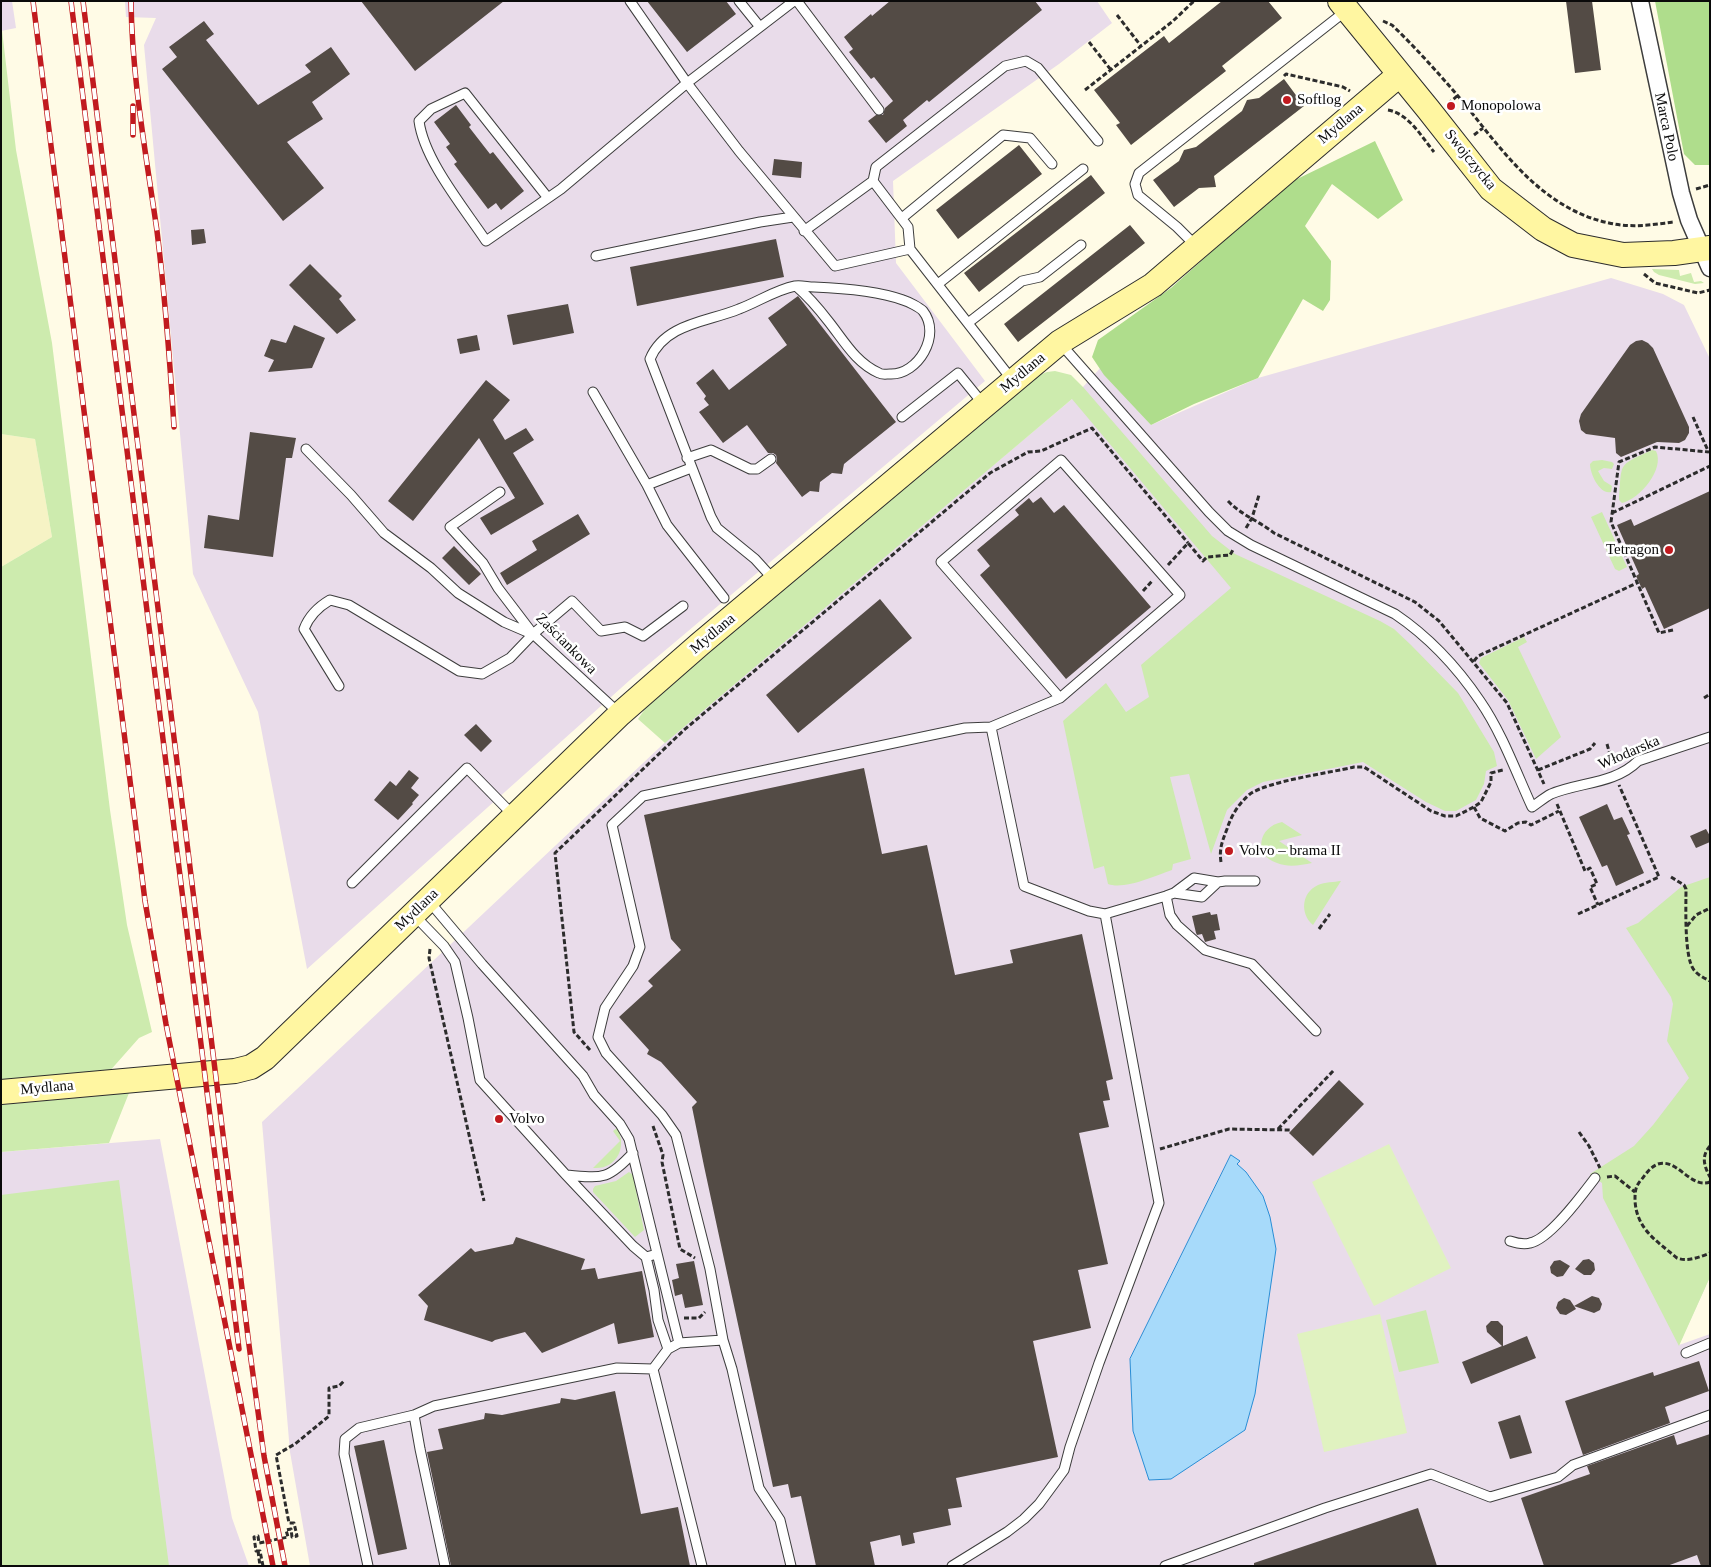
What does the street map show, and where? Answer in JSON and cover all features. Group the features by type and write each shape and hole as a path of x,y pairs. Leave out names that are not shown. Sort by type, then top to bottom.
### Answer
{"street":[{"name":"Marca Polo","path":"1640,1 1676,175 1689,220 1707,255"},
{"name":"Swojczycka","path":"1344,6 1491,189 1543,229 1573,245 1623,255 1707,255"},
{"name":"Mydlana","path":"1,1092 236,1071 251,1068 265,1058 620,714 1060,342 1153,285 1399,75"}],"lane":[{"path":"630,1 687,83 739,151 835,266 910,249"},
{"path":"740,1 760,27"},
{"path":"548,198 465,94 431,109 419,121 421,136 434,165 486,241 548,198 687,83 795,1 879,110"},
{"path":"1197,248 1177,227 1138,195 1135,184 1139,174 1344,6"},
{"path":"1013,381 910,249 908,227 874,181 876,167 1005,66 1026,60 1038,68 1098,141"},
{"path":"902,218 1003,135 1030,138 1052,164"},
{"path":"938,284 1083,170"},
{"path":"804,231 874,181"},
{"path":"596,256 760,222 793,217"},
{"path":"968,323 1022,281 1040,277 1081,245"},
{"path":"775,582 755,559 717,528 687,458 650,359 654,349 663,340 700,320 738,310 776,292 796,286 834,288 904,300 922,311 929,322 927,342 922,358 910,369 899,375 880,374 865,365 849,350 810,299 796,286"},
{"path":"1060,342 1237,543"},
{"path":"902,417 958,373 984,405"},
{"path":"593,392 647,485 667,525 724,598"},
{"path":"306,449 351,495 384,533 431,568 458,593 504,622 533,634"},
{"path":"687,458 711,450 750,469 756,469 770,459"},
{"path":"791,1566 780,1520 759,1488 732,1369 723,1340 710,1269 676,1135 662,1115 606,1053 598,1037 605,1008 633,966 640,947 612,825 643,796 966,728 991,727 1060,698 1180,595 1061,460 941,562 1060,698"},
{"path":"647,485 691,468"},
{"name":"Zaściankowa","path":"500,492 450,527 483,563 498,588 533,634 620,714"},
{"name":"Włodarska","path":"1237,543 1395,614 1412,625 1452,663 1481,702 1496,728 1532,807 1550,794 1616,776 1638,761 1710,737"},
{"path":"339,686 304,629 307,621 319,606 330,600 349,605 459,671 482,674 510,658 533,634 572,601 600,631 626,627 644,636 683,606"},
{"path":"991,727 1024,886 1089,911 1105,914 1170,894 1194,878 1218,882 1255,881"},
{"path":"352,883 467,768 514,816"},
{"path":"1170,894 1202,897 1218,882"},
{"path":"1170,894 1170,915 1177,925 1205,950 1252,964 1316,1031"},
{"path":"420,907 482,964 583,1076 594,1095 620,1124 629,1138 678,1343"},
{"path":"420,907 455,962 480,1080 566,1176 633,1246 646,1257 654,1290 658,1320 668,1349"},
{"path":"952,1566 1007,1532 1024,1519 1039,1504 1064,1470 1098,1363 1159,1203 1105,914"},
{"path":"566,1176 603,1176 615,1172 633,1153"},
{"path":"1510,1242 1520,1244 1531,1243 1546,1234 1572,1207 1595,1178"},
{"path":"646,1257 657,1254"},
{"path":"653,1369 668,1349 678,1343 723,1340"},
{"path":"1686,1353 1710,1343"},
{"path":"368,1566 344,1454 345,1439 359,1428 414,1415 434,1406 617,1368 653,1369"},
{"path":"653,1369 702,1566"},
{"path":"414,1415 445,1566"},
{"path":"1164,1566 1325,1508 1431,1474 1490,1497 1558,1477 1573,1465 1710,1416"}],"path":[{"path":"1085,90 1173,21 1194,1"},
{"path":"1117,15 1141,46"},
{"path":"1381,20 1392,25 1434,69 1521,173 1557,201 1594,219 1610,223 1644,226 1680,222"},
{"path":"1090,42 1111,70"},
{"path":"1280,78 1286,74 1343,87 1352,91"},
{"path":"1700,188 1710,185"},
{"path":"1644,269 1646,277 1656,283 1698,293 1710,290"},
{"path":"1673,630 1659,633 1611,522 1619,462 1655,447 1709,452 1693,417"},
{"path":"592,1053 574,1032 555,853 692,724 990,473 1028,452 1041,451 1092,428 1204,561 1207,557 1230,555 1252,518 1259,495"},
{"path":"1612,513 1710,466"},
{"path":"1143,591 1188,544"},
{"path":"1474,661 1478,656 1637,583"},
{"path":"1704,698 1710,694"},
{"path":"1538,770 1590,749 1595,743"},
{"path":"1578,914 1659,877 1620,790 1607,744"},
{"path":"1221,862 1220,850 1232,816 1250,794 1272,785 1354,767 1364,767 1438,814 1456,816 1474,808 1481,802 1491,782 1491,774 1503,770"},
{"path":"1474,808 1480,818 1505,831 1518,823 1526,822 1531,825 1560,811"},
{"path":"1671,877 1684,885 1686,890 1690,965 1700,976 1710,981"},
{"path":"1687,926 1696,915 1710,908"},
{"path":"1319,929 1330,914"},
{"path":"431,943 429,958 484,1201"},
{"path":"1278,1130 1334,1070"},
{"path":"651,1122 659,1139 663,1155 662,1162 680,1249 696,1259 698,1265"},
{"path":"1150,1152 1229,1129 1290,1130"},
{"path":"1579,1132 1590,1146 1605,1178 1615,1176 1635,1192"},
{"path":"1710,1146 1704,1156 1706,1169 1710,1177"},
{"path":"1710,1182 1701,1183 1670,1164 1664,1163 1651,1168 1636,1186 1635,1192 1638,1218 1644,1229 1677,1258 1681,1260 1690,1259 1710,1253"},
{"path":"682,1318 699,1318 706,1309"},
{"path":"262,1566 260,1550 256,1551 254,1537 258,1536 259,1543 288,1537 286,1530 291,1529 292,1537 297,1536 294,1523 289,1523 276,1454 295,1444 329,1416 330,1388 344,1382"}],"shaded area":[{"path":"1,1 12,1 16,28 1,31"},
{"path":"125,1 1097,1 1112,23 1059,64 893,181 896,263 985,381 630,680 307,969 258,712 193,574 144,45 156,18 126,17"},
{"path":"1611,278 1663,294 1684,305 1710,359 1710,1277 1679,1345 1710,1334 1710,1566 310,1566 290,1452 262,1122 676,732 1072,399 1103,365 1151,425 1258,378"},
{"path":"1,434 35,439 52,537 1,567"},
{"path":"160,1139 232,1518 249,1566 1,1566 1,1152"}],"green space":[{"path":"1655,1 1710,1 1710,165 1695,165 1684,154"},
{"path":"2,30 16,150 52,343 110,810 127,925 152,1032 139,1038 108,1073 1,1081 1,567 52,537 35,439 1,434"},
{"path":"1375,141 1403,200 1378,219 1332,184 1305,226 1331,261 1330,300 1323,311 1303,299 1258,378 1194,404 1151,425 1104,375 1092,357 1098,340 1171,288 1289,183"},
{"path":"1652,269 1679,270 1680,276 1691,273 1694,282 1701,281 1704,283 1695,284 1659,275"},
{"path":"1055,371 1071,375 1083,387 1212,536 1235,554 1380,621 1394,629 1411,645 1458,693 1494,752 1497,766 1486,771 1484,784 1476,800 1456,811 1445,811 1426,802 1363,762 1263,782 1247,790 1227,810 1211,854 1189,774 1170,777 1191,859 1173,864 1172,870 1131,884 1108,884 1104,866 1094,869 1063,721 1106,683 1126,712 1149,697 1141,665 1231,588 1072,399 665,743 638,719 652,699 1034,377"},
{"path":"1652,450 1656,451 1658,458 1654,474 1643,490 1622,503 1619,500 1620,478 1624,467 1632,459"},
{"path":"1602,460 1614,464 1612,469 1604,468 1598,471 1604,481 1612,486 1611,492 1603,490 1596,483 1592,473 1590,464 1593,461"},
{"path":"1602,512 1627,567 1619,571 1615,569 1591,517"},
{"path":"1524,637 1527,642 1518,647 1561,737 1536,759 1508,700 1479,663 1481,658"},
{"path":"1282,822 1302,835 1279,841 1312,863 1295,866 1286,865 1269,859 1264,854 1262,841 1264,835 1268,829"},
{"path":"1710,877 1710,1277 1679,1346 1603,1198 1602,1183 1590,1174 1634,1146 1653,1125 1689,1078 1667,1041 1673,1004 1671,997 1626,928 1638,923 1681,887"},
{"path":"1341,881 1313,925 1304,910 1308,893 1318,885"},
{"path":"129,1093 109,1143 1,1152 1,1105"},
{"path":"617,1128 621,1143 618,1156 608,1165 601,1168 593,1168 620,1141 613,1131"},
{"path":"1389,1144 1451,1268 1374,1306 1312,1182"},
{"path":"629,1172 633,1175 644,1230 635,1237 593,1192 595,1186 616,1181"},
{"path":"119,1180 169,1566 1,1566 1,1195"},
{"path":"1426,1310 1439,1363 1399,1372 1386,1320"},
{"path":"1380,1314 1407,1433 1324,1452 1297,1334"}],"water":[{"path":"1231,1155 1240,1161 1237,1164 1246,1172 1263,1196 1270,1217 1276,1249 1255,1394 1245,1430 1171,1479 1149,1480 1133,1431 1130,1359"}],"building":[{"path":"361,1 504,1 415,71"},
{"path":"647,1 726,1 736,14 687,52"},
{"path":"890,1 1035,1 1042,10 929,102 927,100 903,120 907,126 886,143 868,121 876,115 883,115 885,108 893,101 874,77 871,79 849,52 853,49 844,37"},
{"path":"1222,1 1268,1 1282,18 1222,66 1226,71 1131,145 1116,125 1120,123 1094,90 1164,36 1169,43"},
{"path":"1566,1 1592,1 1601,70 1575,73"},
{"path":"204,21 214,34 206,40 258,105 311,72 305,65 331,47 350,74 312,102 323,119 287,142 324,188 283,221 162,69 177,57 169,47"},
{"path":"1284,79 1304,106 1214,176 1216,187 1199,188 1174,207 1153,180 1179,161 1184,150 1196,147 1242,111 1247,100 1259,98"},
{"path":"456,105 471,125 469,127 490,154 493,152 524,191 501,210 496,203 488,209 454,164 457,162 446,147 450,144 434,122"},
{"path":"1019,145 1042,174 958,239 936,210"},
{"path":"774,159 802,162 801,178 772,175"},
{"path":"1091,175 1105,193 979,292 964,273"},
{"path":"1130,225 1145,243 1018,342 1004,324"},
{"path":"204,229 206,243 192,245 191,230"},
{"path":"776,239 784,277 637,306 630,267"},
{"path":"310,264 342,296 339,299 356,320 337,334 289,285"},
{"path":"798,296 896,422 844,464 842,474 832,473 820,482 819,492 810,491 802,497 776,463 776,455 768,453 747,425 723,443 699,412 709,405 704,399 706,396 696,383 713,369 729,390 787,345 768,318"},
{"path":"568,304 574,333 513,345 507,315"},
{"path":"294,325 325,338 312,368 268,372 274,360 264,356 271,339 286,343"},
{"path":"477,335 480,350 460,354 457,339"},
{"path":"1642,340 1653,348 1689,427 1689,433 1685,440 1679,443 1657,442 1621,457 1616,453 1615,438 1586,434 1581,430 1579,421 1581,414 1630,345"},
{"path":"486,380 510,400 493,420 505,440 526,428 534,440 513,453 544,504 491,535 480,518 515,498 479,438 413,521 388,501"},
{"path":"250,432 296,438 292,458 286,458 273,557 204,548 208,515 239,520"},
{"name":"Tetragon","path":"1710,491 1710,608 1664,629 1645,587 1642,589 1636,576 1639,574 1617,525 1631,519 1634,526"},
{"path":"1041,497 1054,513 1064,505 1151,607 1066,679 980,575 990,566 977,550 1019,515 1015,510 1029,498 1033,503"},
{"path":"578,514 590,534 507,585 500,573 537,550 532,541"},
{"path":"454,546 481,574 469,585 442,558"},
{"path":"880,599 912,638 798,733 766,695"},
{"path":"476,724 492,741 481,752 464,735"},
{"path":"864,768 882,854 927,845 955,975 1013,963 1010,950 1082,934 1113,1079 1106,1081 1110,1100 1103,1101 1109,1127 1079,1133 1108,1264 1078,1270 1091,1328 1033,1341 1058,1457 956,1478 962,1507 948,1509 951,1525 913,1533 915,1543 902,1546 900,1535 870,1542 875,1566 816,1566 801,1496 791,1498 788,1484 773,1487 692,1107 697,1102 661,1062 647,1054 649,1050 619,1017 653,986 648,981 681,950 671,939 644,815"},
{"path":"409,770 419,778 411,788 419,795 398,820 374,800 390,781 396,786"},
{"path":"1607,804 1614,820 1622,817 1630,834 1627,835 1644,873 1616,886 1607,865 1602,867 1579,817"},
{"path":"1706,829 1710,836 1710,842 1696,848 1690,836"},
{"path":"1210,912 1211,915 1217,914 1220,930 1214,931 1216,939 1205,942 1202,934 1197,935 1196,933 1192,916"},
{"path":"1339,1080 1364,1104 1313,1156 1289,1133"},
{"path":"516,1237 585,1259 581,1270 595,1268 598,1279 642,1271 654,1337 618,1344 614,1323 542,1353 525,1332 492,1342 424,1320 428,1306 418,1295 471,1248 475,1252 513,1244"},
{"path":"1589,1259 1594,1263 1595,1270 1591,1275 1584,1275 1575,1269 1583,1260"},
{"path":"1560,1260 1570,1266 1563,1276 1557,1277 1551,1273 1550,1267 1554,1261"},
{"path":"694,1261 703,1305 685,1308 682,1294 675,1296 672,1280 679,1278 676,1264"},
{"path":"1592,1296 1599,1298 1602,1304 1600,1310 1594,1313 1574,1306"},
{"path":"1564,1298 1570,1300 1576,1309 1566,1315 1560,1314 1556,1308 1558,1302"},
{"path":"1491,1321 1498,1321 1503,1326 1503,1346 1527,1336 1536,1358 1471,1384 1462,1362 1502,1346 1487,1332 1486,1326"},
{"path":"1699,1361 1709,1391 1665,1407 1670,1423 1583,1455 1565,1401 1653,1372 1654,1376"},
{"path":"615,1391 641,1514 678,1507 690,1566 451,1566 427,1452 443,1449 438,1429 484,1419 485,1413 502,1415 560,1403 561,1398 575,1400"},
{"path":"1520,1415 1532,1453 1510,1459 1498,1422"},
{"path":"1710,1434 1710,1566 1701,1566 1697,1555 1667,1566 1544,1566 1521,1498 1590,1474 1587,1466 1674,1435 1677,1445"},
{"path":"384,1440 407,1549 378,1555 354,1446"},
{"path":"1418,1508 1437,1566 1254,1566 1254,1563"}],"railway":[{"path":"33,1 145,901 166,1024 273,1566"},
{"path":"71,1 239,1349"},
{"path":"83,1 249,1345 264,1456 285,1566"},
{"path":"131,1 134,59 157,231 174,427"},
{"path":"133,106 133,135"}],"place":[{"name":"Softlog","path":"1287,100"},
{"name":"Monopolowa","path":"1451,106"},
{"name":"Tetragon","path":"1669,550"},
{"name":"Volvo – brama II","path":"1229,851"},
{"name":"Volvo","path":"499,1119"}]}
